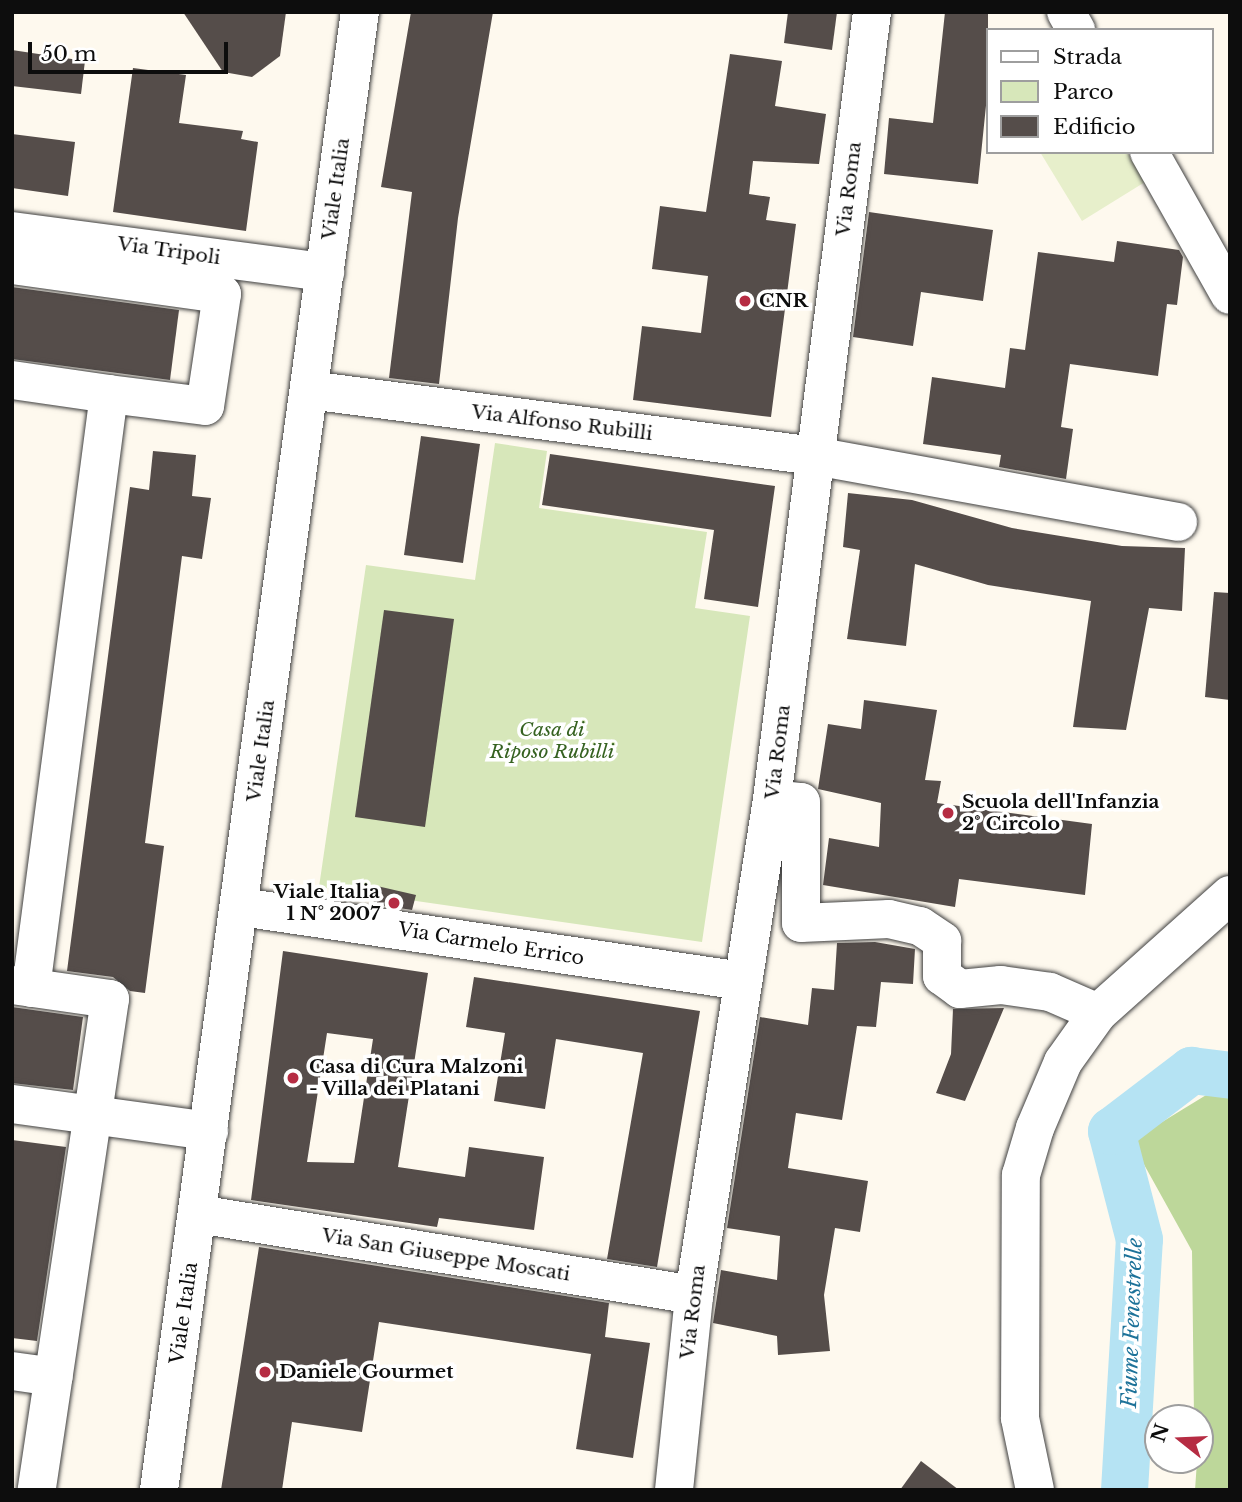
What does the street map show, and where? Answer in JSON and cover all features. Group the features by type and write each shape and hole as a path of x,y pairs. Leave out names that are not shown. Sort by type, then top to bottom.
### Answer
{"street":[{"name":"Viale Italia","path":"159,1490 241,906 360,12"},
{"name":"Via Roma","path":"674,1490 694,1295 772,799 872,12"},
{"path":"1066,12 1075,28"},
{"path":"1150,154 1230,295"},
{"name":"Via Tripoli","path":"12,231 325,272"},
{"path":"12,265 222,294 205,406 12,380"},
{"name":"Via Alfonso Rubilli","path":"309,390 816,456 1178,522"},
{"path":"37,1490 110,999 22,986 109,394"},
{"path":"772,799 801,802 801,923 889,919 920,926 942,941 942,975 960,989 1001,985 1050,992 1098,1013"},
{"path":"1035,1490 1020,1418 1021,1175 1063,1062 1098,1013 1230,895"},
{"name":"Via Carmelo Errico","path":"241,906 742,981"},
{"path":"12,1104 209,1131"},
{"name":"Via San Giuseppe Moscati","path":"198,1214 694,1295"},
{"path":"12,1371 54,1377"}],"green space":[{"path":"1041,154 1128,154 1145,182 1082,221"},
{"name":"Casa di Riposo Rubilli","path":"495,443 547,451 539,508 707,532 695,608 750,616 702,942 319,887 366,565 475,580"},
{"path":"1216,1089 1230,1089 1230,1490 1195,1490 1196,1474 1214,1474 1214,1404 1194,1404 1192,1251 1131,1141"}],"building":[{"path":"183,12 286,12 280,56 252,77 223,72"},
{"path":"411,12 493,12 458,218 439,384 389,378 412,192 381,187"},
{"path":"788,12 837,12 832,50 784,43"},
{"path":"945,12 988,12 986,106 978,184 884,174 889,118 933,123"},
{"path":"12,50 85,61 81,94 12,86"},
{"name":"CNR","path":"730,54 782,61 775,106 826,114 819,164 753,161 749,194 770,197 766,220 796,224 771,417 633,400 642,326 701,333 708,276 652,269 660,206 706,212"},
{"path":"133,68 186,75 179,123 243,131 241,139 258,142 246,231 113,212"},
{"path":"12,134 75,142 68,196 12,188"},
{"path":"869,212 993,230 983,301 921,292 913,346 853,337"},
{"path":"1117,241 1179,250 1183,257 1177,305 1167,304 1158,376 1070,364 1061,427 1073,429 1066,479 999,467 1001,455 923,444 932,377 1005,388 1010,348 1025,350 1038,252 1114,262"},
{"path":"12,287 179,310 170,380 12,359"},
{"path":"421,436 480,444 463,563 404,555"},
{"path":"153,451 196,455 192,496 211,498 202,559 182,556 145,843 164,846 145,993 130,991 113,977 67,971 130,487 149,490"},
{"path":"550,454 775,486 758,607 704,599 714,530 542,505"},
{"path":"848,493 912,500 1012,528 1122,546 1185,548 1182,611 1149,608 1126,730 1073,727 1091,601 988,585 915,564 906,646 847,639 860,550 843,547"},
{"path":"1214,592 1230,593 1230,700 1205,697"},
{"path":"384,610 454,619 425,827 355,817"},
{"name":"Scuola dell'Infanzia 2° Circolo","path":"864,700 937,710 925,780 941,781 937,803 1092,824 1085,895 959,879 955,907 823,885 829,838 879,847 881,803 818,789 828,724 861,729"},
{"name":"Viale Italia 1 N° 2007","path":"377,886 416,895 412,910 373,904"},
{"path":"875,942 915,949 913,984 881,982 876,1027 857,1026 842,1120 796,1113 788,1168 868,1181 860,1232 835,1228 824,1295 830,1351 778,1355 777,1336 713,1323 721,1270 777,1280 780,1236 727,1228 760,1017 808,1025 812,988 834,990 837,943"},
{"path":"283,951 428,973 398,1167 465,1177 469,1147 544,1157 534,1230 439,1218 437,1227 251,1200","holes":["327,1033 373,1039 354,1163 307,1162"]},
{"path":"474,977 700,1011 657,1267 607,1259 643,1053 556,1039 545,1109 494,1101 505,1033 466,1027"},
{"path":"12,1007 83,1017 73,1090 12,1083"},
{"path":"1004,1008 965,1101 936,1093 951,1054 953,1009"},
{"path":"12,1140 66,1147 37,1341 12,1338"},
{"path":"259,1247 609,1303 605,1337 650,1343 633,1458 576,1449 591,1354 379,1322 362,1432 292,1422 282,1490 221,1490"},
{"path":"921,1461 959,1490 900,1490"}],"waterway":[{"name":"Fiume Fenestrelle","path":"1124,1490 1139,1239 1111,1131 1191,1070 1230,1075"}],"place":[{"name":"CNR","path":"745,301"},
{"name":"Scuola dell'Infanzia 2° Circolo","path":"948,813"},
{"name":"Viale Italia 1 N° 2007","path":"394,903"},
{"name":"Casa di Cura Malzoni - Villa dei Platani","path":"293,1078"},
{"name":"Daniele Gourmet","path":"265,1372"}]}
